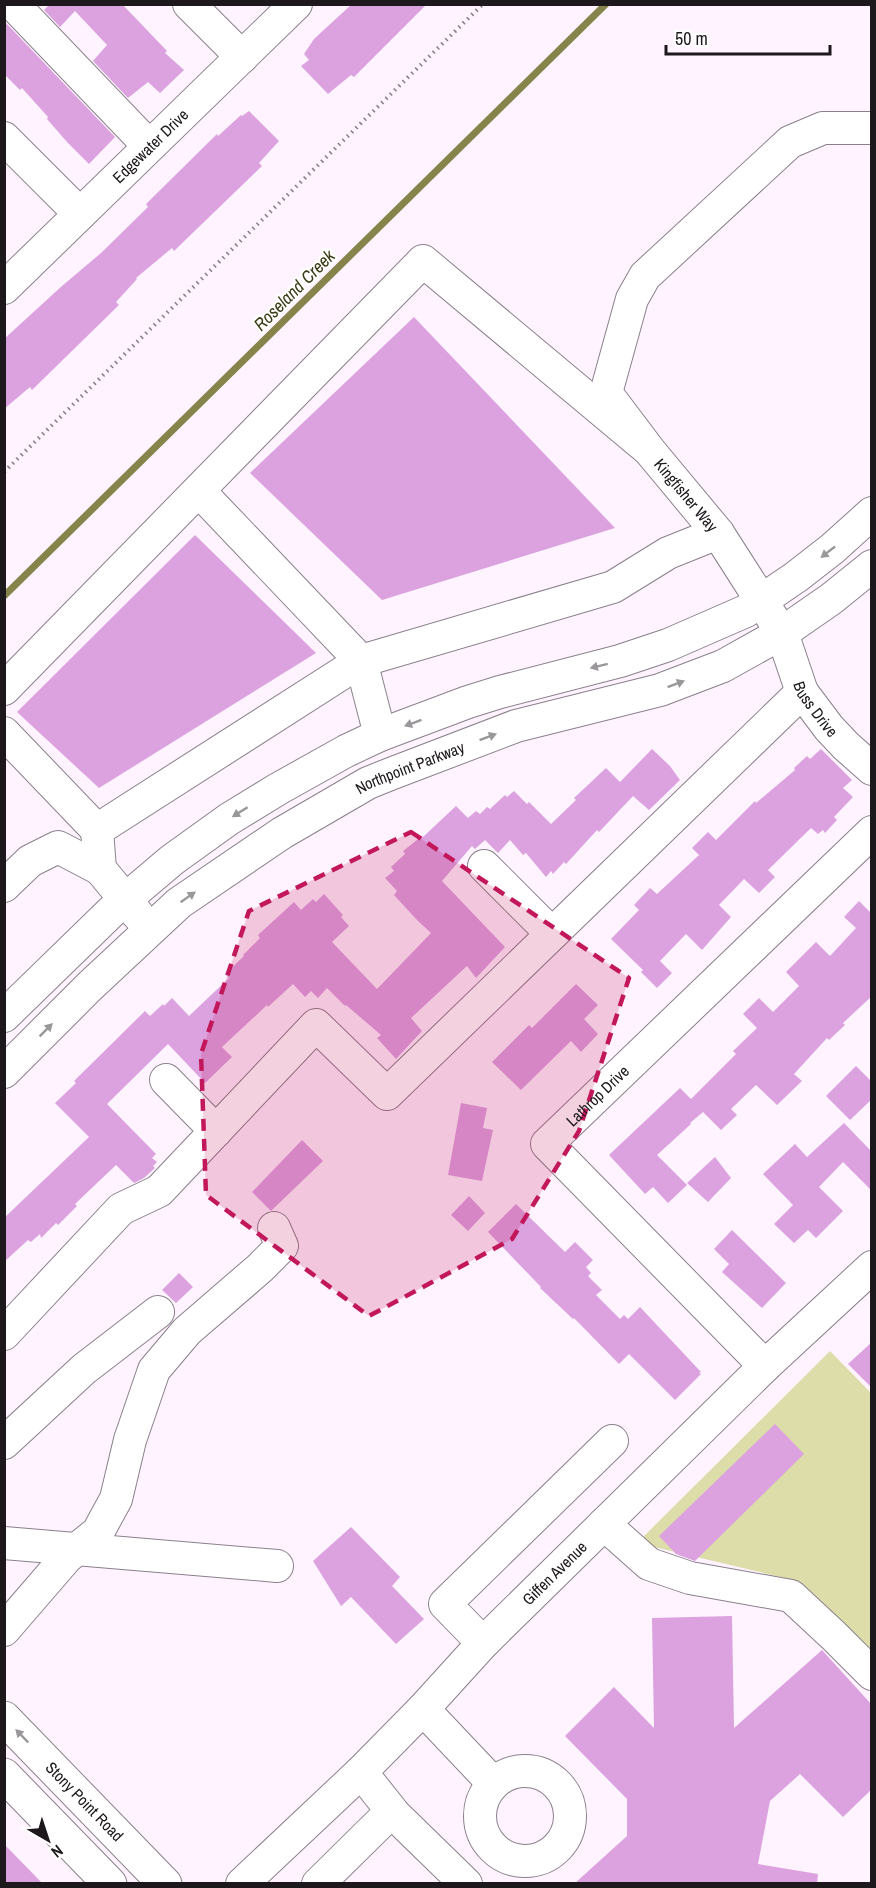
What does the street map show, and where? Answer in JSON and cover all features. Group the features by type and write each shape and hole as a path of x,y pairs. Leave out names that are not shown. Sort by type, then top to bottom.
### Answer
{"main road":[{"name":"Stony Point Road","path":"4,1718 165,1884"},
{"path":"4,1775 110,1884"}],"street":[{"path":"13,4 149,146"},
{"path":"189,4 242,57"},
{"name":"Edgewater Drive","path":"4,288 296,4"},
{"name":"Kingfisher Way","path":"782,633 718,533 649,450 606,393 632,299 645,276 790,142 823,128 872,129"},
{"path":"4,138 80,214"},
{"path":"4,689 423,261 649,450"},
{"path":"199,491 361,661 380,735"},
{"path":"4,1016 113,910 172,860 229,819 288,783 380,735 489,695 620,661 668,645 746,611 832,549 872,513"},
{"path":"97,830 361,661 613,587 668,553 718,533"},
{"name":"Northpoint Parkway","path":"4,1072 90,986 179,903 282,833 368,783 516,726 660,690 723,666 782,633 831,599 872,566"},
{"name":"Buss Drive","path":"782,633 802,692 829,728 872,769"},
{"path":"4,1334 121,1209 159,1191 316,1025 387,1094 802,692"},
{"path":"4,733 97,830 100,869"},
{"name":"Lathrop Drive","path":"765,1366 547,1144 872,832"},
{"path":"6,882 30,861 58,847 100,869 150,929"},
{"path":"484,866 552,934"},
{"path":"166,1080 216,1131"},
{"path":"4,1630 66,1557 98,1532 116,1499 130,1440 154,1370 187,1331 282,1246 274,1228"},
{"name":"Giffen Avenue","path":"242,1884 361,1772 483,1643 765,1366 872,1267"},
{"path":"4,1443 84,1369 158,1312"},
{"path":"483,1643 445,1604 612,1441"},
{"path":"604,1524 649,1564 690,1578 791,1596 872,1674"},
{"path":"4,1543 277,1566"},
{"path":"423,1709 493,1783"},
{"path":"318,1884 392,1811 361,1772"},
{"path":"388,1808 466,1884"}],"path":[{"path":"4,472 483,4"}],"highlighted area":[{"path":"411,832 629,978 579,1131 512,1239 369,1316 206,1195 201,1054 249,911"}],"green space":[{"path":"830,1351 871,1393 871,1658 793,1580 637,1543"}],"building":[{"path":"50,4 122,4 167,51 165,53 184,70 160,93 148,82 128,98 93,61 107,45 75,11 60,27 44,10"},
{"path":"352,4 427,4 354,77 351,75 328,94 301,66 309,60 304,54 314,39"},
{"path":"4,21 115,137 89,164 67,142 22,88 20,90 4,74"},
{"path":"249,111 279,141 259,163 262,166 174,251 172,248 136,278 116,302 119,305 32,390 30,387 4,409 4,339 101,253 148,207 146,204 217,134 218,136 241,115"},
{"path":"414,317 615,528 382,600 250,473"},
{"path":"195,535 316,653 99,788 17,712"},
{"path":"652,749 670,766 680,780 649,810 633,796 599,832 597,830 566,864 564,862 553,874 551,871 546,877 526,853 523,855 510,840 498,853 485,840 475,849 472,846 442,881 505,947 476,978 467,966 411,1018 422,1031 396,1059 377,1038 381,1035 327,988 318,998 311,991 305,997 293,984 222,1047 232,1057 205,1083 168,1044 107,1104 156,1154 152,1158 157,1162 153,1166 155,1168 134,1183 116,1165 75,1204 77,1206 58,1225 56,1223 41,1238 40,1234 31,1242 28,1240 4,1262 4,1218 89,1137 55,1103 76,1083 74,1081 145,1011 150,1016 172,998 189,1016 229,978 225,974 260,938 258,935 294,902 301,910 313,899 316,902 324,894 343,915 341,917 349,926 332,942 377,989 431,933 394,895 397,891 385,878 394,871 391,867 405,854 403,851 423,837 456,806 468,818 476,811 480,814 487,807 490,809 505,795 507,797 514,791 551,824 576,800 574,798 606,768 620,782"},
{"path":"821,749 852,780 843,788 853,797 834,817 837,820 825,833 823,830 818,834 811,828 768,870 775,877 759,893 744,879 719,905 731,917 702,950 686,934 660,961 672,973 657,988 641,972 643,970 611,939 639,910 634,905 650,888 657,894 699,855 692,848 708,832 716,840 755,801 756,803 795,770 794,768 807,756 810,759"},
{"path":"859,901 870,912 872,911 872,996 843,1023 845,1025 829,1040 827,1038 794,1074 802,1081 777,1105 756,1085 731,1109 737,1115 721,1130 703,1112 690,1123 657,1155 687,1185 668,1203 653,1187 645,1194 609,1155 680,1088 691,1099 736,1054 733,1051 757,1028 743,1014 759,998 773,1012 799,986 786,972 816,942 830,956 856,928 844,917"},
{"path":"576,984 598,1005 584,1019 598,1034 581,1052 571,1041 521,1090 492,1062 529,1025 532,1028"},
{"path":"856,1066 872,1082 872,1099 850,1120 826,1096"},
{"path":"461,1103 487,1108 483,1128 493,1130 482,1181 448,1175"},
{"path":"844,1123 872,1152 872,1191 843,1162 819,1187 843,1211 816,1238 808,1230 794,1243 774,1224 793,1205 763,1174 795,1144 807,1157"},
{"path":"302,1140 323,1161 271,1211 252,1192"},
{"path":"715,1157 731,1178 708,1202 687,1183"},
{"path":"469,1196 485,1213 468,1231 451,1215"},
{"path":"516,1204 565,1252 575,1242 593,1260 586,1267 591,1273 588,1276 602,1290 596,1295 620,1319 624,1315 628,1319 640,1307 701,1372 675,1400 629,1354 619,1364 574,1318 540,1288 488,1232"},
{"path":"732,1230 786,1283 762,1308 722,1272 729,1264 714,1249"},
{"path":"179,1273 193,1287 176,1303 162,1290"},
{"path":"872,1342 872,1388 848,1364"},
{"path":"775,1424 804,1454 695,1561 676,1554 659,1536"},
{"path":"351,1527 400,1577 392,1586 424,1619 396,1644 351,1597 341,1606 313,1561"},
{"path":"732,1616 734,1728 822,1650 872,1705 872,1789 843,1817 800,1774 770,1801 758,1864 818,1874 817,1884 574,1884 627,1836 627,1799 565,1736 614,1687 654,1728 652,1618"},
{"path":"4,1844 43,1884 4,1884"}],"waterway":[{"name":"Roseland Creek","path":"4,596 606,4"}]}
